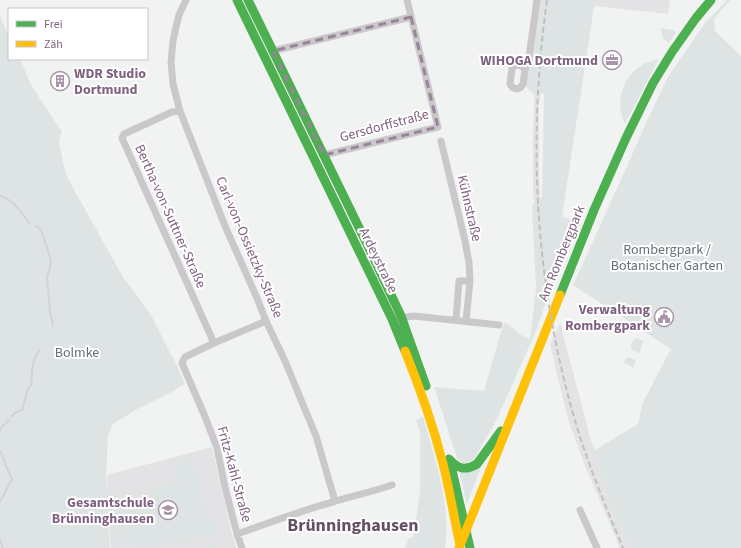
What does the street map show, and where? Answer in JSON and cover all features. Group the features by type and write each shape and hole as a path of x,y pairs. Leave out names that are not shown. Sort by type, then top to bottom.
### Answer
{"main road":[{"name":"Ardeystraße","path":"237,0 397,320 440,451 460,547"},
{"name":"Ardeystraße","path":"248,0 377,265 397,320 428,394 448,458 470,548"},
{"name":"Am Rombergpark","path":"460,547 471,516 594,210 626,138 653,83 672,52 696,18 711,0"},
{"path":"448,458 458,467 468,469 473,467 481,460 509,422"}],"street":[{"name":"Carl-von-Ossietzky-Straße","path":"186,0 179,15 176,27 171,62 180,110 225,226 316,436 335,501"},
{"name":"Gersdorffstraße","path":"324,155 438,127 407,0"},
{"path":"525,70 529,57 537,0"},
{"path":"273,50 411,17"},
{"name":"Bertha-von-Suttner-Straße","path":"180,110 172,112 124,134 122,138 214,343"},
{"name":"Kühnstraße","path":"441,140 469,263 470,282 466,321"},
{"path":"456,320 459,281 470,282"},
{"path":"397,320 414,316 499,325"},
{"path":"214,343 266,321"},
{"name":"Fritz-Kahl-Straße","path":"214,343 185,357 182,363 217,448 225,487 242,548"},
{"path":"237,534 295,513 392,485"},
{"path":"580,510 597,548"}],"highlighted area":[{"path":"411,17 438,127 324,155 273,51"}],"shaded area":[{"path":"595,0 670,0 668,14 594,6"},
{"path":"535,76 541,92 539,105 539,175 541,212 537,253 533,192"},
{"path":"560,323 608,500 630,548 620,548 585,466 568,419 550,345"},
{"name":"Gesamtschule Brünninghausen","path":"212,447 236,548 111,548 107,475"}],"green space":[{"path":"533,0 595,0 562,217 582,222 496,421 474,459 467,463 463,463 457,458 434,387 484,391 505,322 521,335 530,339 536,289 532,206 542,197 544,94 533,93 526,87"},
{"name":"Rombergpark / Botanischer Garten","path":"727,0 730,0 714,19 715,31 741,56 741,548 630,548 608,500 595,450 638,424 643,402 671,349 573,285 668,77 705,23"},
{"name":"Bolmke","path":"0,16 8,34 8,60 20,60 31,85 62,132 59,142 67,177 124,279 151,315 185,384 137,409 113,424 108,435 106,475 113,517 110,523 115,544 118,548 111,548 109,522 110,548 0,548"},
{"path":"661,28 676,32 669,43 663,37"},
{"path":"659,59 625,124 620,108 620,100 625,84 634,71 647,63"},
{"path":"634,338 644,341 639,353 631,348"},
{"path":"628,357 636,360 633,368 624,362"},
{"path":"423,417 437,465 444,498 446,515 445,548 405,548 409,538 413,537 420,493 420,432 416,420"},
{"path":"199,454 199,456 194,458 209,522 214,521 216,534 181,543 179,541 165,545 162,548 118,547 111,523 115,517 112,508 111,488 113,487 119,506 149,497 150,501 152,500 149,490 177,482 171,462"},
{"path":"484,459 467,504 459,471"},
{"path":"232,534 236,548 234,548 231,540 227,541 225,536"},
{"path":"217,539 218,544 214,545 215,548 209,548 207,541"}],"waterway":[{"path":"0,196 13,203 29,223"},
{"path":"36,226 41,230 51,263 47,277 53,326"},
{"path":"12,416 22,410 28,389 31,385 33,363 39,350"},
{"path":"0,431 9,420"},
{"path":"0,451 12,479 0,502"},
{"path":"0,540 3,548"}],"railway":[{"path":"547,0 537,107 537,160 539,214 551,319 562,372 581,440 623,548"}],"traffic: fast":[{"path":"237,0 392,319 405,351"},
{"path":"248,0 401,316 426,386"},
{"path":"560,295 594,210 626,138 653,83 672,52 696,18 711,0"},
{"path":"449,459 455,465 462,468 469,468 477,464 501,431"},
{"path":"451,466 470,548"}],"traffic: slow":[{"path":"459,548 560,295"},
{"path":"405,351 426,407 439,449 448,484 460,545"}],"place":[{"name":"WIHOGA Dortmund","path":"612,60"},
{"name":"WDR Studio Dortmund","path":"60,81"},
{"name":"Verwaltung Rombergpark","path":"664,317"},
{"name":"Gesamtschule Brünninghausen","path":"168,510"}],"district":[{"name":"Brünninghausen","path":"353,525"}]}
